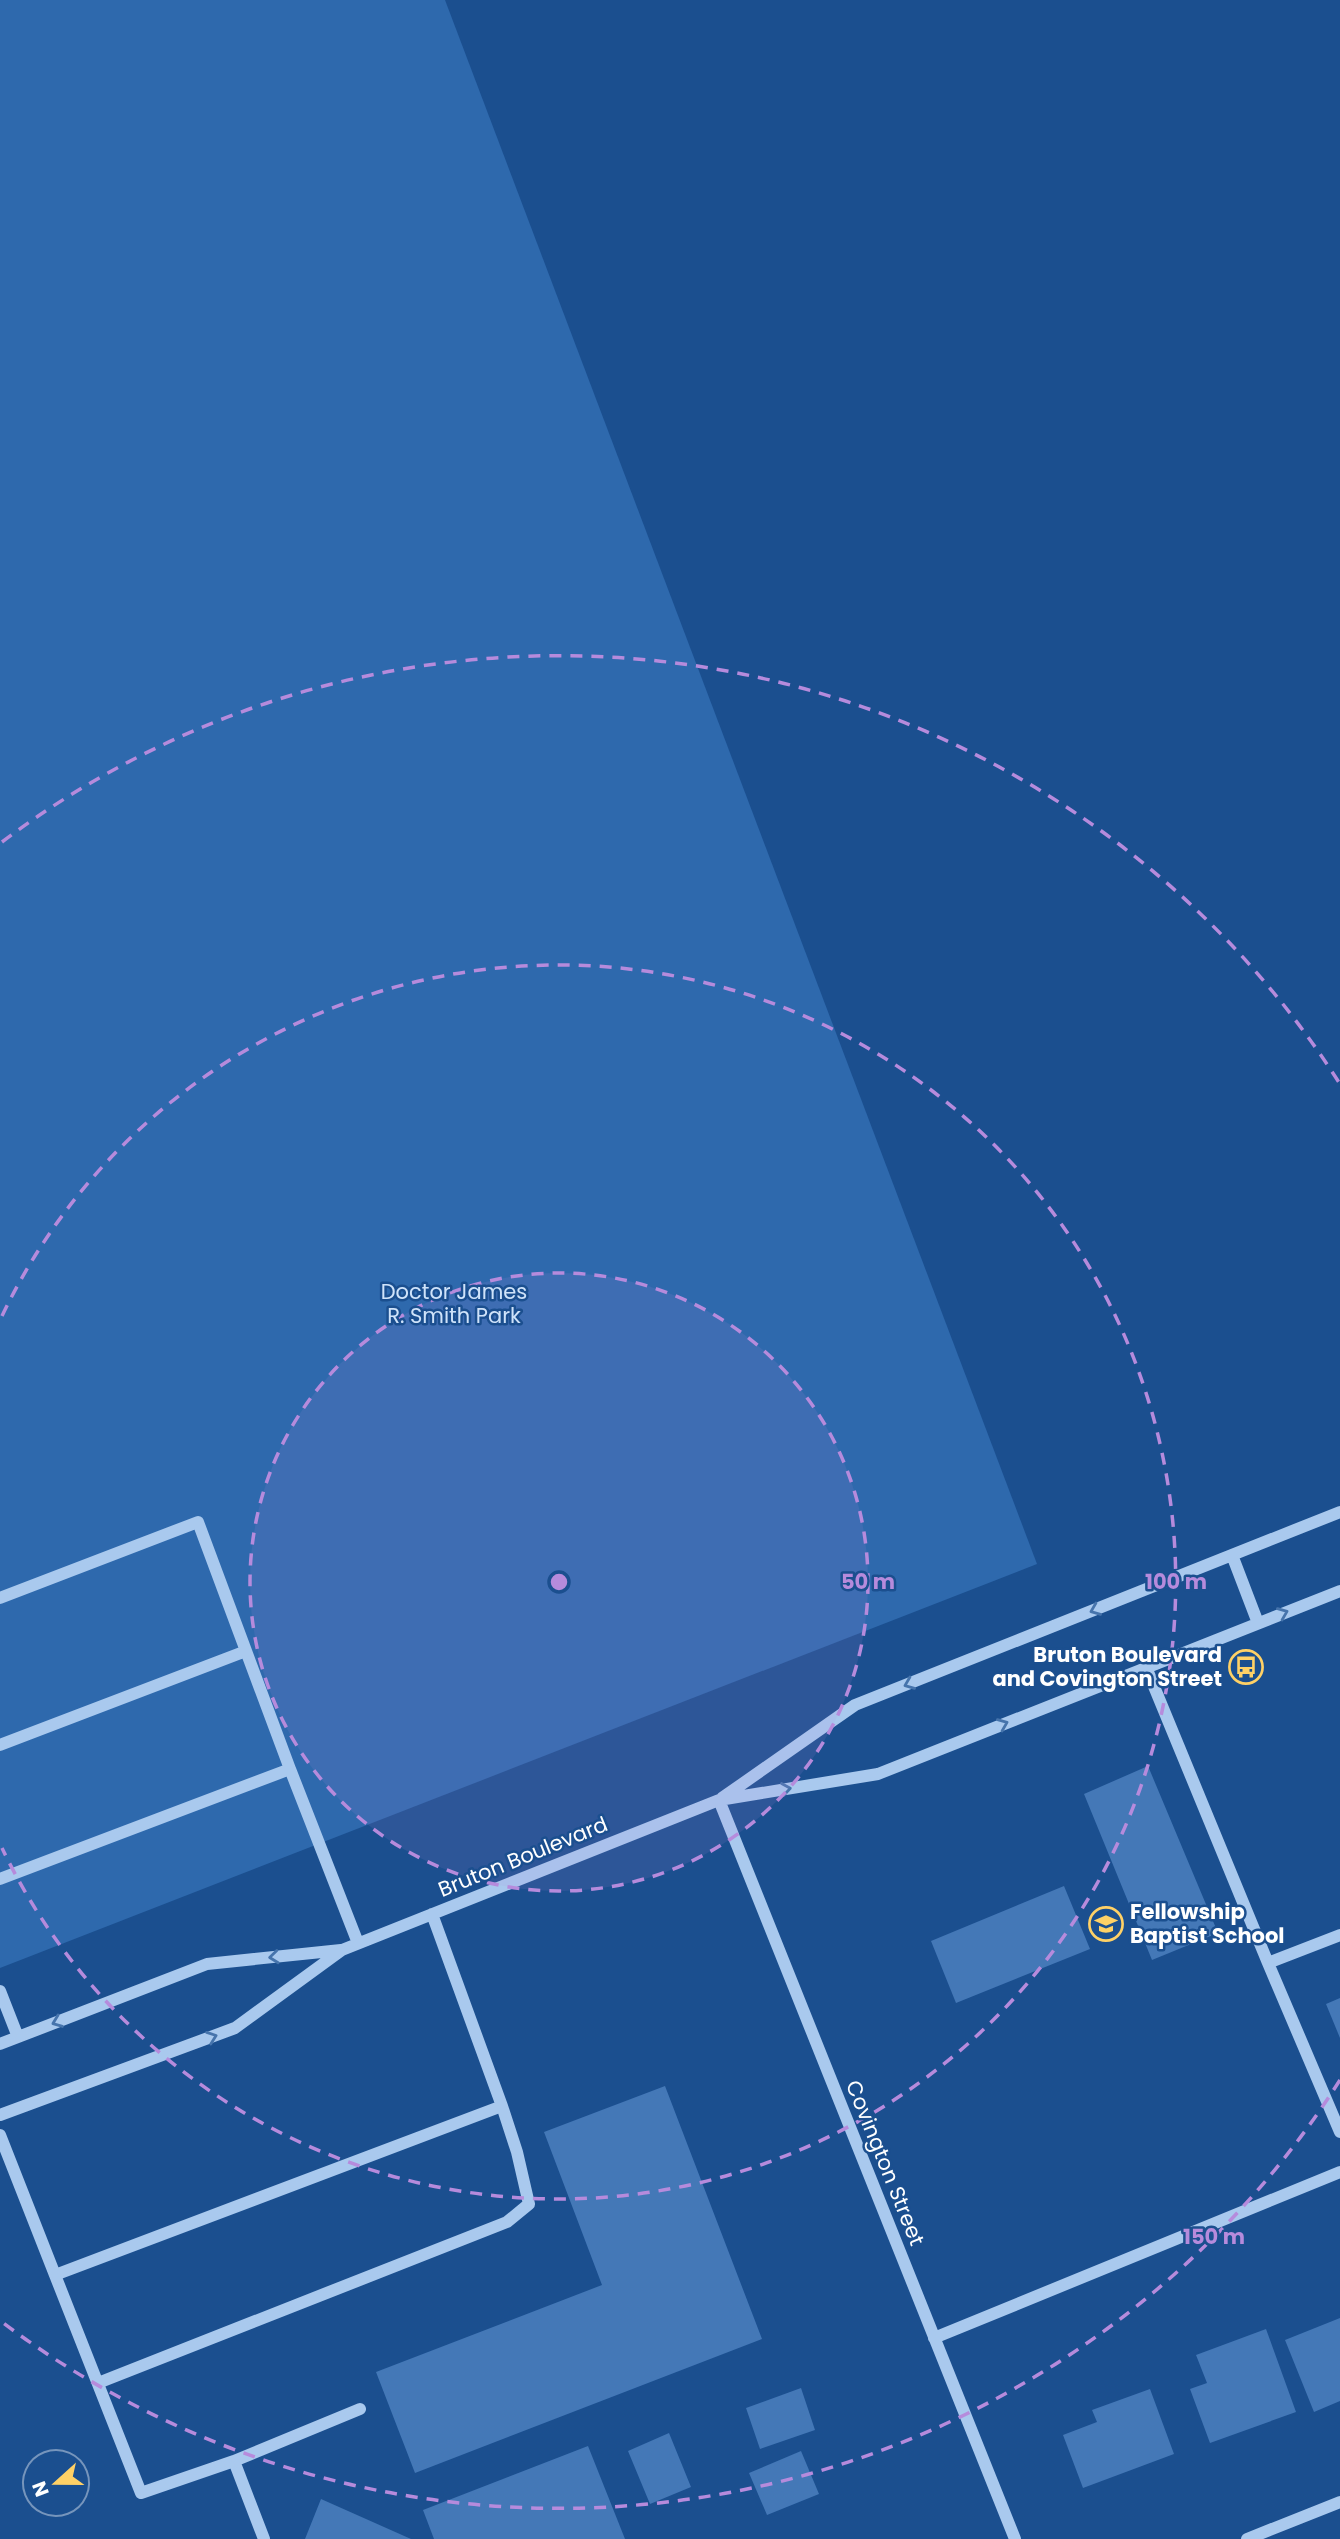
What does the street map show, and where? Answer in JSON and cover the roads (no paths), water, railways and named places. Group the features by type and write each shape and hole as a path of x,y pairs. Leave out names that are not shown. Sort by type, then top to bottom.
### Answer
{"street":[{"name":"Bruton Boulevard","path":"719,1800 855,1705 1340,1512"},
{"path":"0,1598 198,1522 358,1943"},
{"path":"1232,1555 1258,1623"},
{"name":"Bruton Boulevard","path":"0,2115 235,2028 342,1950 719,1800 878,1774 1340,1591"},
{"path":"0,1745 246,1651"},
{"path":"1146,1667 1340,2132"},
{"path":"0,1878 290,1769"},
{"name":"Covington Street","path":"719,1800 1015,2539"},
{"path":"97,2383 507,2222 529,2204 502,2106 432,1914"},
{"path":"1268,1963 1340,1935"},
{"name":"Bruton Boulevard","path":"0,2044 207,1964 342,1950"},
{"path":"0,1991 18,2037"},
{"path":"55,2275 502,2106"},
{"path":"0,2135 141,2493 234,2461 360,2409"},
{"path":"934,2338 1340,2172"},
{"path":"234,2461 264,2539"},
{"path":"1247,2539 1340,2502"}],"place":[{"name":"Bruton Boulevard and Covington Street","path":"1246,1667"},
{"name":"Fellowship Baptist School","path":"1106,1924"}],"park label":[{"name":"Doctor James R. Smith Park","path":"454,1304"}]}
